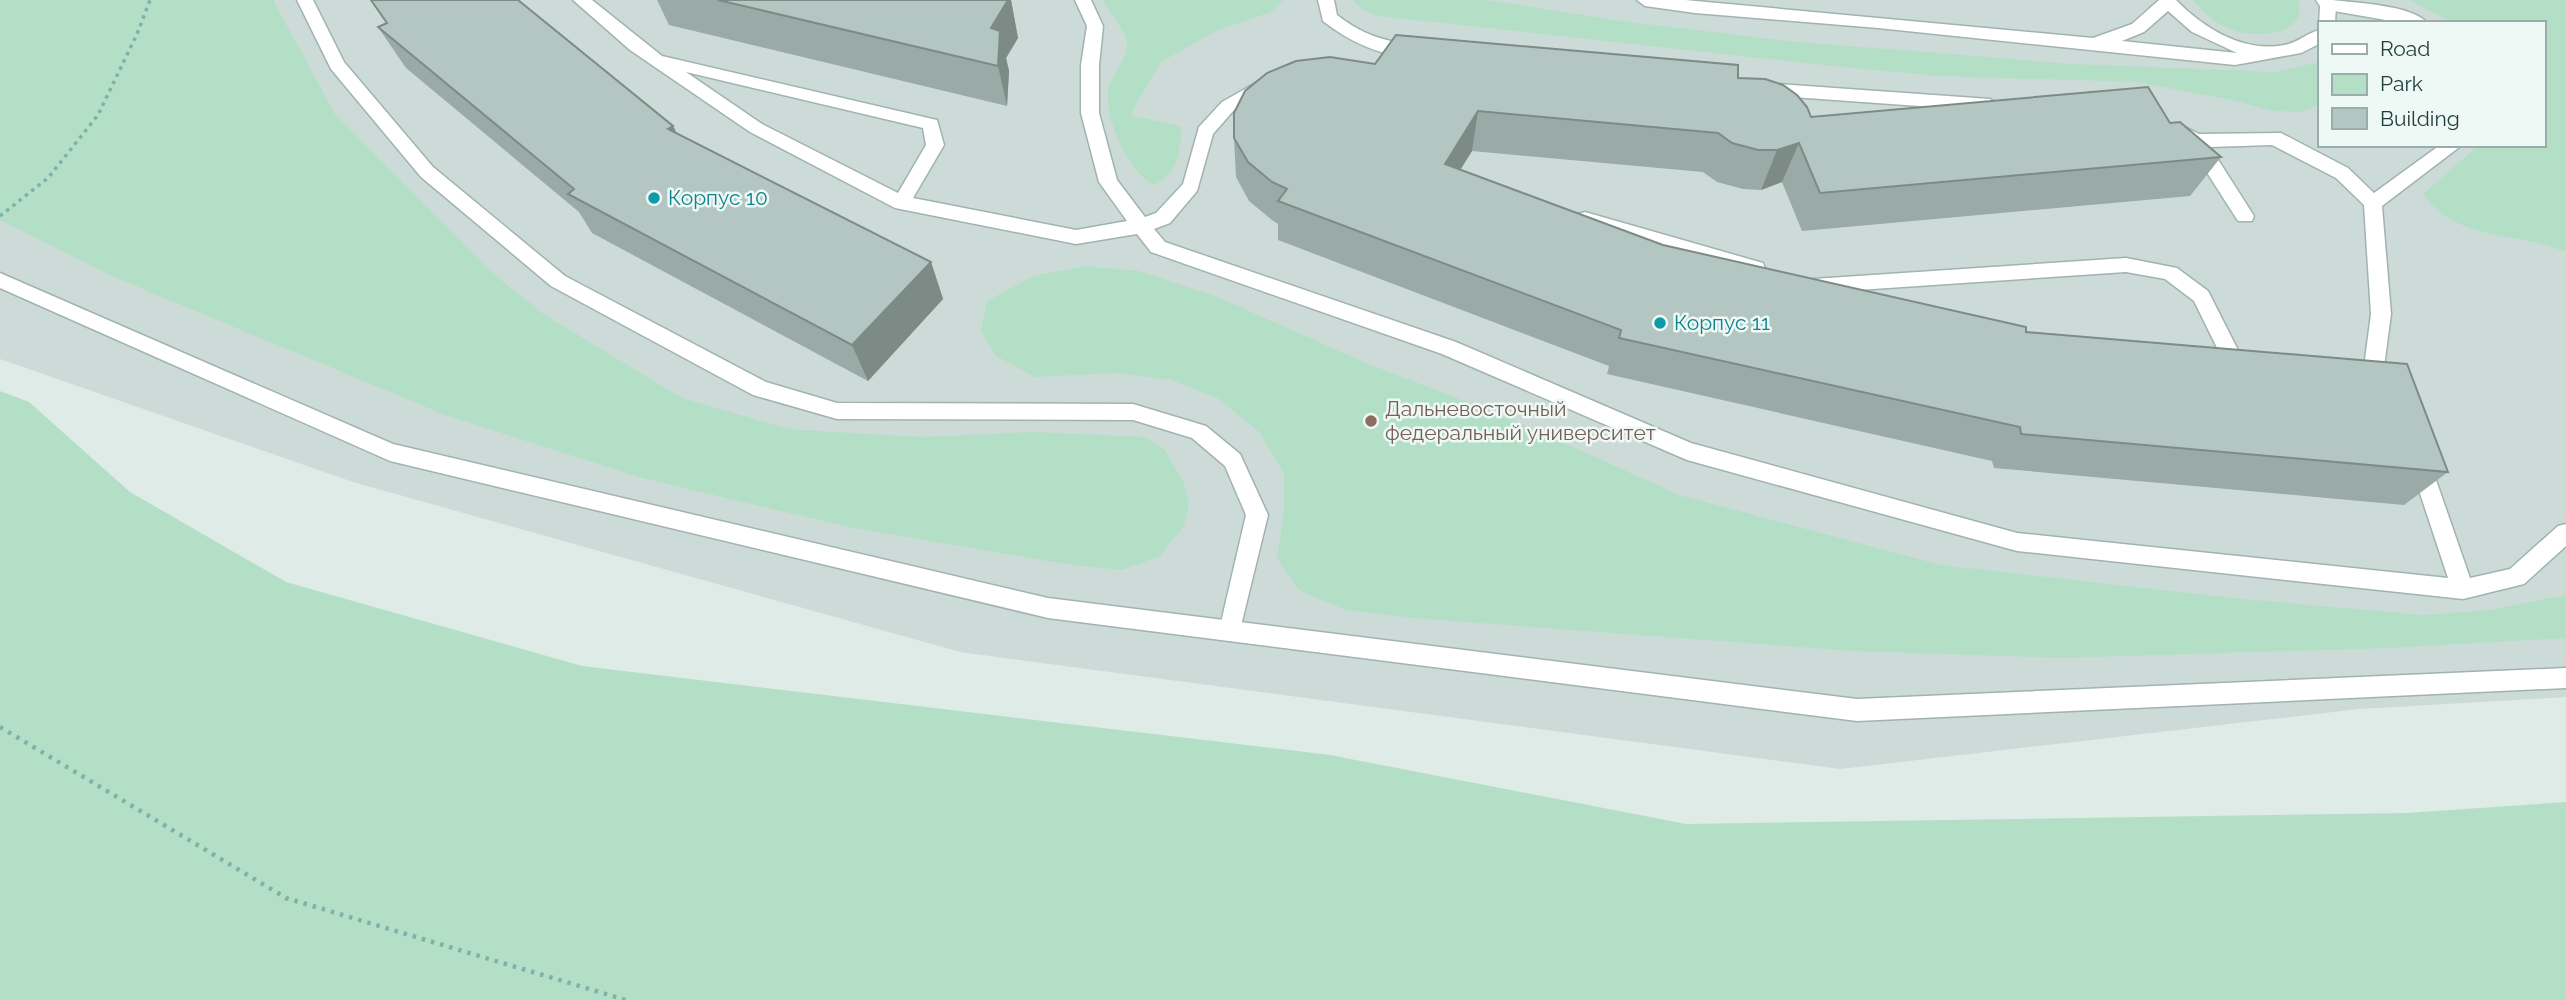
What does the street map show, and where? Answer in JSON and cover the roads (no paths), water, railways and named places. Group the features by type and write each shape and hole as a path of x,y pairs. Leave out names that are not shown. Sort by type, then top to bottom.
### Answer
{"street":[{"path":"305,0 337,65 427,172 558,281 760,389 837,411 1133,412 1199,432 1233,460 1257,515 1230,631"},
{"path":"581,0 653,58 756,128 901,203 1076,237 1141,226 1163,218 1191,186 1205,132 1228,106 1282,76"},
{"path":"1083,0 1095,26 1090,65 1090,113 1108,182 1158,247 1449,348 1687,451 2017,542 2463,589 2516,577 2566,533"},
{"path":"1326,0 1329,17 1353,37 1401,52 1429,55"},
{"path":"1645,0 2235,59 2306,47 2318,37"},
{"path":"2078,43 2119,38 2145,25 2167,1 2192,26 2230,45 2271,52"},
{"path":"2327,9 2402,16 2413,21"},
{"path":"653,58 931,124 935,145 901,203"},
{"path":"1747,88 2010,106"},
{"path":"2167,124 2196,141 2245,216"},
{"path":"2196,141 2275,138 2342,173 2374,203 2381,314 2374,368 2394,404"},
{"path":"2374,203 2450,147"},
{"path":"1565,214 1654,237 1817,287 1885,302"},
{"path":"1817,287 2126,265 2170,272 2201,296 2239,359 2206,355"},
{"path":"0,279 390,452 1048,608 1857,710 2566,678"},
{"path":"2348,366 2374,368"},
{"path":"2413,440 2463,589"}],"place":[{"name":"Корпус 10","path":"654,198"},
{"name":"Корпус 11","path":"1660,323"},
{"name":"Дальневосточный федеральный университет","path":"1371,421"}]}
